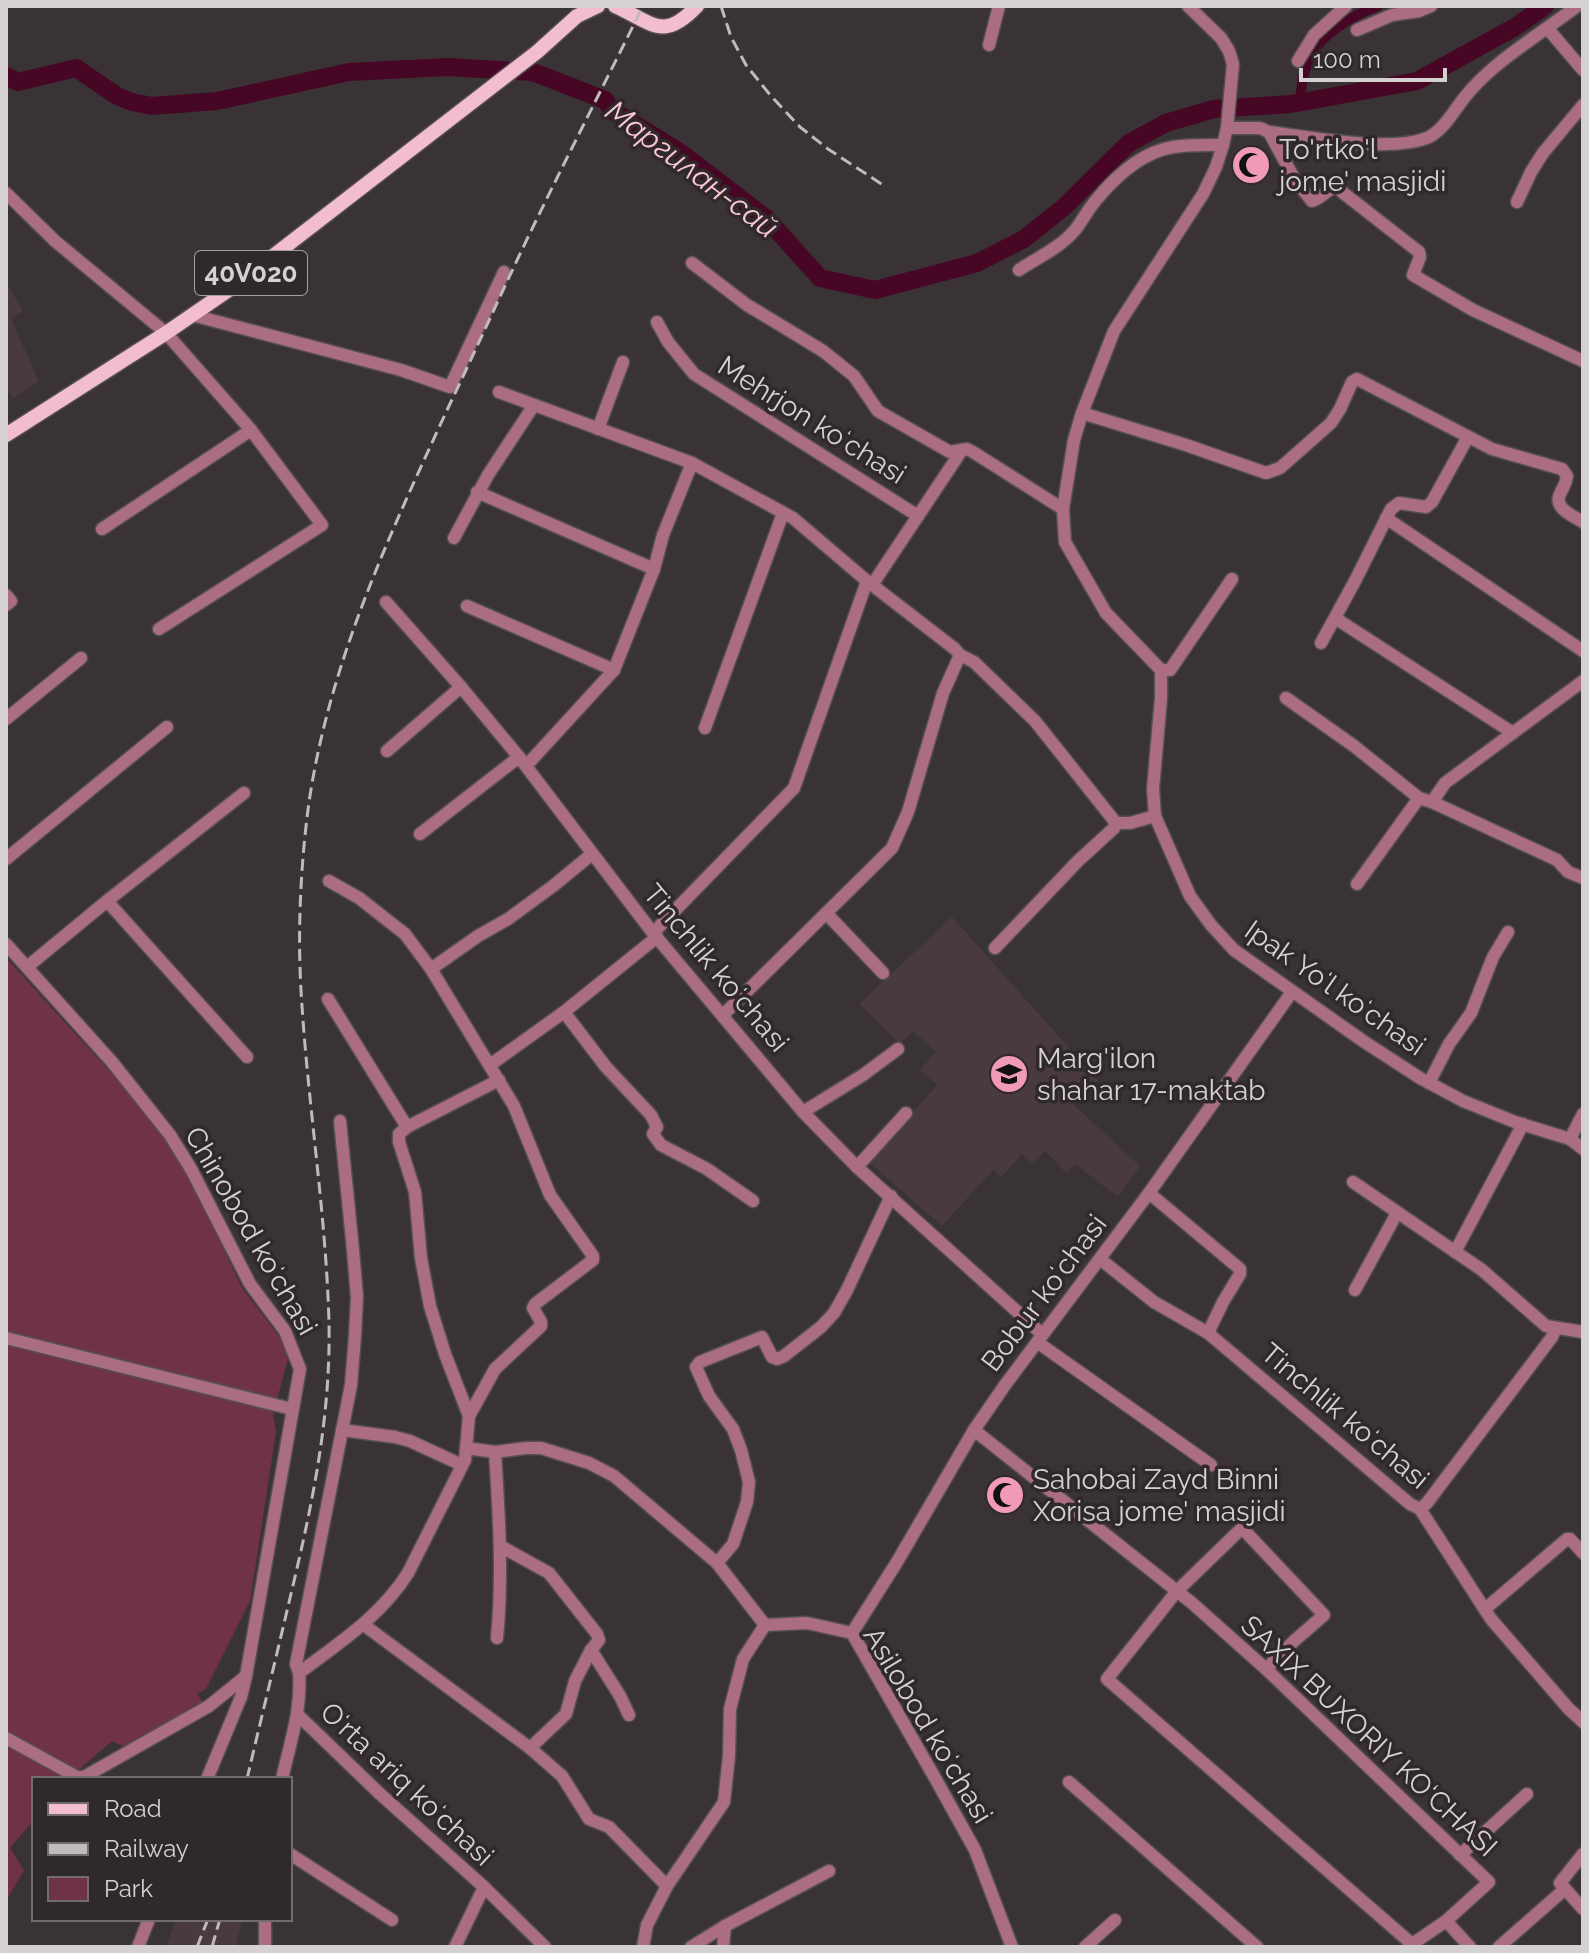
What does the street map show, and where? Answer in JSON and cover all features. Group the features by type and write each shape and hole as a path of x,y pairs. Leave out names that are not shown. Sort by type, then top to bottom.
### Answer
{"main road":[{"name":"40V020","path":"6,435 233,287 485,93 577,16 598,6"},
{"path":"615,6 661,27 673,27 697,6"}],"street":[{"path":"989,45 999,6"},
{"path":"1188,6 1200,11 1221,38 1233,64 1223,145 1203,194 1114,331 1074,440 1063,509 1065,542 1106,613 1161,670 1170,670 1232,579"},
{"path":"1298,61 1314,35 1346,6"},
{"path":"1357,30 1392,15 1431,6"},
{"path":"1228,122 1269,132 1364,144 1428,137 1438,130 1477,81 1577,6"},
{"path":"1548,29 1583,70"},
{"path":"1517,202 1543,153 1583,105"},
{"path":"1269,132 1295,180 1312,201 1337,186 1419,252 1413,275 1473,310 1583,361"},
{"path":"1019,270 1074,231 1116,178 1147,156 1170,147 1223,145"},
{"path":"6,193 55,241 166,333 251,430 322,525 159,629"},
{"path":"692,263 747,305 833,359 854,376 878,411 950,452 967,449 973,452 1063,509"},
{"path":"192,315 401,370 450,387 504,272"},
{"name":"Mehrjon koʻchasi","path":"657,322 668,342 694,374 918,516"},
{"path":"598,429 623,362"},
{"path":"1082,413 1266,473 1280,468 1331,423 1352,382 1357,379 1492,449 1562,469 1567,476 1566,486 1559,495 1558,503 1583,522"},
{"path":"499,392 692,463 793,518 960,655 974,662 1035,721 1116,823"},
{"path":"454,538 477,492 534,405"},
{"path":"102,529 251,430"},
{"path":"1321,643 1391,509 1399,503 1426,507 1432,502 1468,437"},
{"name":"Mehrjon koʻchasi","path":"490,1065 564,1012 655,935 794,788 870,583 962,450"},
{"path":"420,834 522,761 614,670 692,463"},
{"path":"477,492 654,569"},
{"path":"705,728 783,513"},
{"path":"1386,518 1583,651"},
{"path":"6,595 11,601 6,605"},
{"name":"Tinchlik koʻchasi","path":"386,602 522,761 655,935 803,1112 857,1167 1040,1338 1211,1465"},
{"path":"467,606 614,670"},
{"path":"1335,618 1513,733"},
{"path":"723,1015 892,848 908,812 943,693 960,655"},
{"path":"6,719 81,658"},
{"name":"Ipak Yoʻl koʻchasi","path":"1161,670 1153,789 1155,816 1190,896 1211,925 1234,950 1363,1041 1429,1083 1463,1101 1570,1139 1583,1149"},
{"path":"1432,802 1445,783 1583,681"},
{"path":"387,751 461,687"},
{"path":"1286,698 1354,746 1419,798 1557,860 1568,872 1583,878"},
{"path":"6,859 167,727"},
{"path":"27,967 244,793"},
{"path":"1357,884 1419,798"},
{"path":"1116,823 1130,823 1155,816"},
{"path":"995,948 1116,823"},
{"path":"431,969 508,919 592,854"},
{"path":"299,1673 364,1625 398,1589 465,1460 469,1416 495,1369 541,1326 533,1308 535,1304 593,1260 550,1195 514,1106 431,969 405,934 359,898 329,881"},
{"path":"107,901 247,1057"},
{"path":"826,913 883,973"},
{"path":"1429,1083 1449,1044 1471,1013 1493,957 1508,932"},
{"name":"Chinobod koʻchasi","path":"6,944 112,1062 170,1135 191,1169 250,1284 285,1331 300,1369 246,1676 241,1697 208,1777"},
{"name":"Bobur koʻchasi","path":"852,1633 974,1430 1292,992"},
{"path":"328,999 407,1127"},
{"path":"564,1012 606,1067 651,1115 657,1127 653,1134 661,1145 707,1169 753,1201"},
{"path":"803,1112 898,1049"},
{"path":"469,1416 430,1306 421,1258 415,1192 399,1134 499,1080"},
{"path":"857,1167 906,1113"},
{"path":"1570,1139 1583,1114"},
{"path":"298,1715 300,1689 296,1664 351,1385 357,1297 340,1121"},
{"path":"1455,1252 1523,1124"},
{"path":"1353,1182 1482,1270 1546,1326 1583,1332"},
{"path":"1149,1193 1240,1269 1208,1333"},
{"path":"717,1563 733,1544 747,1502 749,1482 733,1429 709,1396 696,1367 700,1362 762,1337 772,1357 777,1359 821,1327 834,1313 847,1290 891,1196"},
{"path":"1355,1290 1397,1213"},
{"name":"Tinchlik koʻchasi","path":"1100,1259 1154,1302 1208,1333 1410,1504 1420,1509 1485,1609 1583,1722"},
{"path":"1420,1509 1492,1418 1556,1328"},
{"path":"6,1338 292,1409"},
{"path":"342,1430 410,1441 462,1465"},
{"name":"SAXIX BUXORIY KO‘CHASI","path":"974,1430 1177,1591 1266,1669 1489,1882 1446,1921 1410,1946 1107,1679 1177,1591"},
{"path":"466,1448 495,1452 541,1448 589,1463 614,1476 717,1563 765,1625 743,1659 730,1709 724,1802 667,1886 647,1925 643,1947"},
{"path":"495,1452 502,1547 497,1638"},
{"path":"1177,1591 1242,1528 1324,1615 1266,1669"},
{"path":"1485,1609 1567,1539 1583,1553"},
{"path":"502,1547 549,1573 599,1640 575,1681 566,1714 530,1748"},
{"name":"Asilobod koʻchasi","path":"765,1625 807,1623 852,1633 975,1850 1012,1947"},
{"path":"364,1625 530,1748 562,1776 589,1819 609,1827 667,1886"},
{"path":"591,1650 629,1715"},
{"path":"6,1738 77,1777 84,1777 209,1706 246,1676"},
{"name":"Oʻrta ariq koʻchasi","path":"282,1777 298,1715 484,1887 455,1947"},
{"path":"1069,1782 1257,1947"},
{"path":"1460,1855 1527,1794"},
{"path":"1499,1947 1563,1886 1583,1854"},
{"path":"292,1855 392,1920"},
{"path":"691,1947 829,1871"},
{"path":"1563,1886 1583,1909"},
{"path":"484,1887 545,1947"},
{"path":"1085,1947 1115,1920"},
{"path":"138,1947 148,1921"},
{"path":"265,1921 265,1947"},
{"path":"1446,1921 1470,1947"},
{"path":"723,1947 725,1926"}],"shaded area":[{"path":"6,282 23,311 11,319 39,381 13,398 6,387"},
{"name":"Marg'ilon shahar 17-maktab","path":"952,917 1098,1080 1073,1104 1140,1166 1118,1197 1075,1164 1066,1173 1045,1151 1032,1163 1022,1154 1001,1177 993,1170 942,1226 869,1162 937,1085 920,1070 936,1052 913,1031 900,1044 859,1004"},
{"path":"175,1921 242,1921 236,1947 166,1947"}],"green space":[{"path":"6,958 137,1101 185,1168 242,1288 290,1351 273,1415 276,1432 250,1601 206,1689 197,1694 203,1702 125,1747 112,1741 70,1777 32,1777 32,1822 10,1848 24,1870 6,1901"}],"waterway":[{"path":"1300,101 1305,70 1324,38 1345,22 1378,6"},
{"name":"Маргилан-сай","path":"6,76 18,82 76,68 117,96 152,106 217,101 349,72 448,67 533,72 605,100 613,111 681,153 767,219 820,278 875,290 977,263 1024,239 1064,207 1129,143 1166,123 1214,109 1291,104 1417,81 1515,27 1545,6"}],"railway":[{"path":"247,1777 306,1529 327,1392 327,1282 300,981 303,853 319,750 347,649 404,504 519,256 643,6"},
{"path":"721,6 731,37 746,65 771,96 800,127 883,185"},
{"path":"197,1947 207,1921"},
{"path":"212,1947 219,1921"}],"place":[{"name":"To'rtko'l jome' masjidi","path":"1251,165"},
{"name":"Marg'ilon shahar 17-maktab","path":"1009,1074"},
{"name":"Sahobai Zayd Binni Xorisa jome' masjidi","path":"1005,1495"}]}
